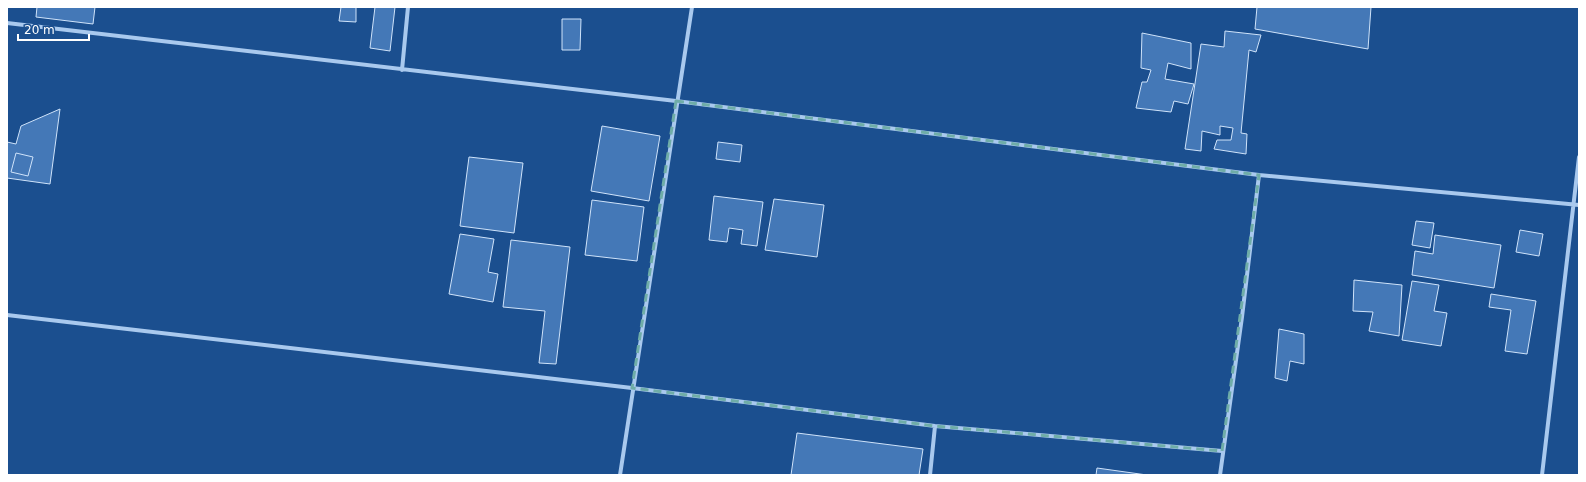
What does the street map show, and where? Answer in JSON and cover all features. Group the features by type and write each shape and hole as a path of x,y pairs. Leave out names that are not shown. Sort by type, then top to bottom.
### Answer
{"street":[{"path":"402,70 408,7"},
{"path":"620,475 676,101 692,7"},
{"path":"7,23 676,101 1259,175 1579,205"},
{"path":"1542,475 1579,157"},
{"path":"1220,475 1242,317 1259,175"},
{"path":"7,315 632,388 935,426 1222,452"},
{"path":"930,475 935,426"}],"highlighted area":[{"path":"676,101 1259,175 1222,451 935,426 632,388"}],"building":[{"path":"37,7 95,7 93,24 36,17"},
{"path":"341,7 356,7 356,22 339,21"},
{"path":"375,7 395,7 390,51 370,48"},
{"path":"1257,7 1371,7 1368,49 1255,29"},
{"path":"562,19 581,19 580,50 562,50"},
{"path":"1225,31 1261,35 1256,52 1249,50 1241,133 1247,134 1246,154 1214,149 1217,140 1231,140 1233,128 1220,126 1220,135 1202,131 1201,151 1185,149 1201,44 1224,47"},
{"path":"1142,33 1191,43 1191,69 1168,63 1165,79 1194,84 1188,104 1174,101 1171,112 1136,108 1142,82 1147,82 1151,70 1141,68"},
{"path":"60,109 50,184 7,178 7,142 16,144 21,126"},
{"path":"602,126 660,136 649,201 591,191"},
{"path":"718,142 742,145 740,162 716,159"},
{"path":"16,153 33,157 28,176 11,172"},
{"path":"469,157 523,163 514,233 460,226"},
{"path":"714,196 763,202 757,246 741,244 743,230 729,228 727,242 709,240"},
{"path":"774,199 824,205 817,257 765,250"},
{"path":"592,200 644,207 637,261 585,255"},
{"path":"1416,221 1434,223 1430,248 1412,245"},
{"path":"1520,230 1543,234 1539,256 1516,252"},
{"path":"460,234 494,239 488,272 498,274 493,302 449,294"},
{"path":"1435,235 1501,245 1494,288 1412,275 1415,251 1433,254"},
{"path":"511,240 570,247 556,364 539,363 545,311 503,307"},
{"path":"1354,280 1402,285 1399,336 1369,331 1373,312 1353,311"},
{"path":"1412,281 1439,285 1434,311 1447,313 1441,346 1402,340"},
{"path":"1491,294 1536,301 1527,354 1505,351 1511,310 1489,307"},
{"path":"1279,329 1304,334 1304,364 1290,361 1287,381 1275,378"},
{"path":"797,433 923,449 919,475 791,475"},
{"path":"1097,468 1147,475 1096,475"}]}
